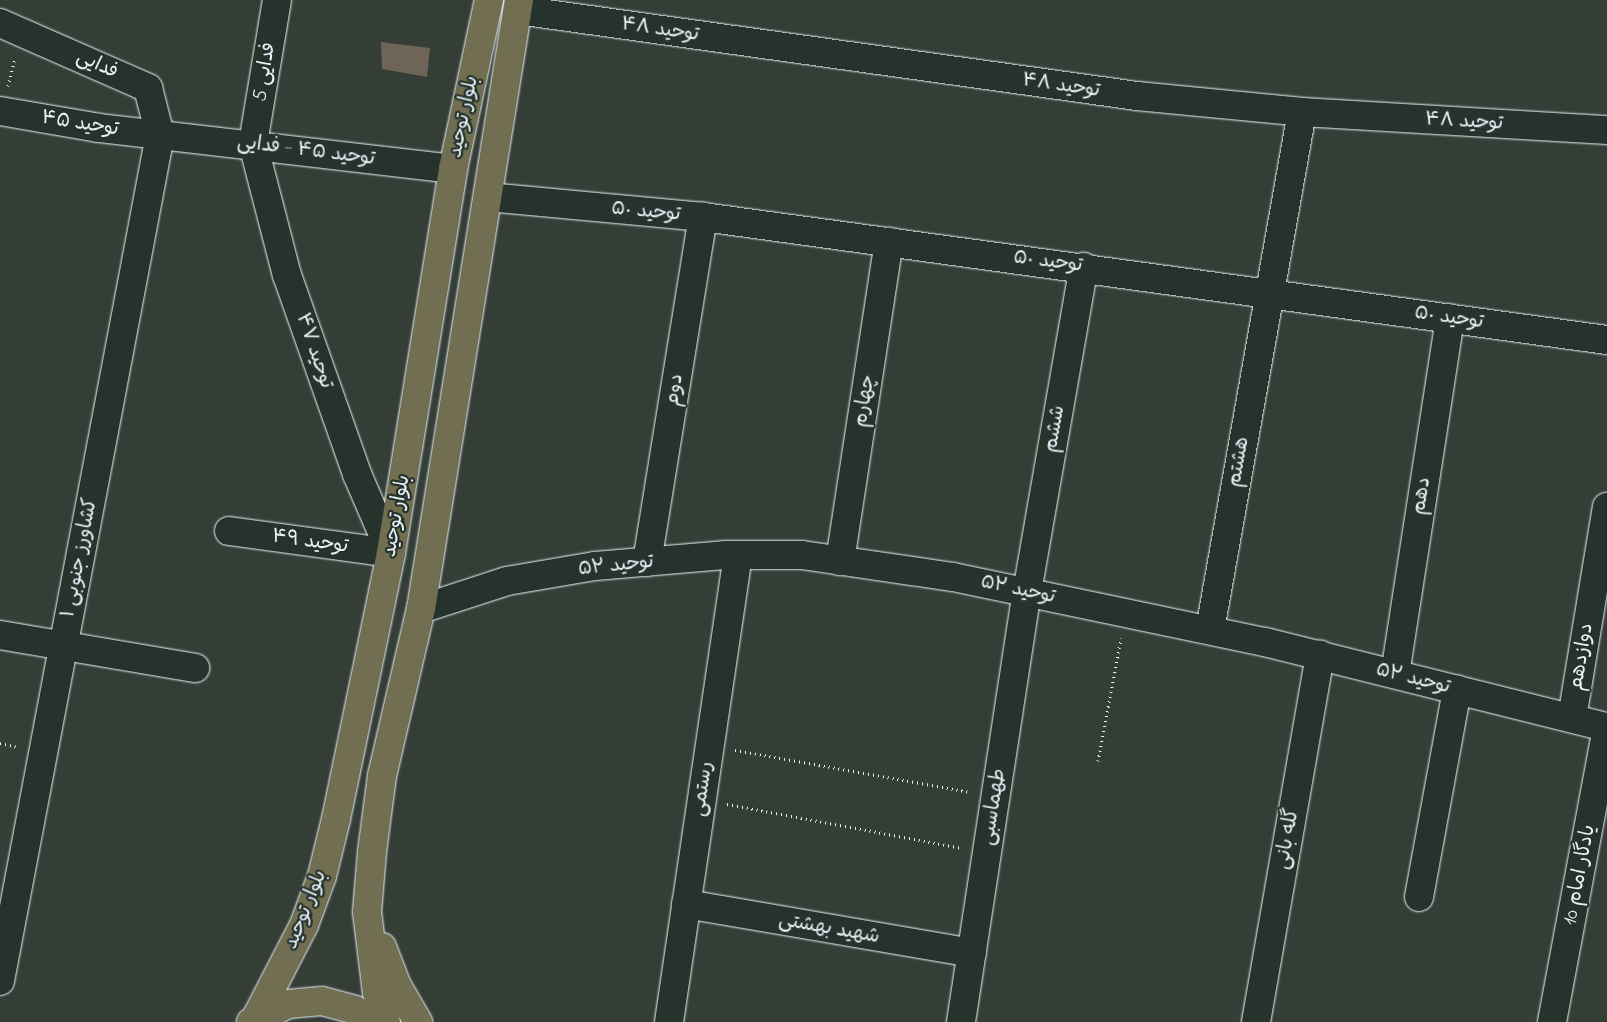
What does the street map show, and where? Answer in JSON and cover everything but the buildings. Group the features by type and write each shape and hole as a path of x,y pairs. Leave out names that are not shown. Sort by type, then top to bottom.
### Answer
{"main road":[{"name":"بلوار توحید","path":"254,1020 304,925 322,876 391,553 453,169 489,0"},
{"name":"بلوار توحید","path":"386,1022 377,993 367,912 372,852 382,776 421,609 519,5"},
{"path":"372,852 380,939 396,984 418,1022"},
{"path":"254,1020 288,1004 322,1001 356,1010 372,1022"}],"street":[{"name":"فدایی 5","path":"253,144 277,0"},
{"name":"توحید ۴۸","path":"519,5 1137,96 1302,112 1607,130"},
{"name":"فدایی","path":"11,28 148,88 160,136"},
{"name":"توحید ۴۵","path":"1,111 160,136"},
{"name":"هشتم","path":"1210,630 1268,293 1302,112"},
{"name":"توحید ۴۵ - فدایی","path":"160,136 253,144 453,169"},
{"name":"کشاورز جنوبی ۱","path":"0,982 11,862 63,646 160,136"},
{"name":"توحید ۴۷","path":"253,144 287,275 357,474 391,553"},
{"name":"توحید ۵۰","path":"488,196 703,217 1084,267 1607,340"},
{"name":"دوم","path":"647,562 703,217"},
{"name":"چهارم","path":"840,561 889,242"},
{"name":"ششم","path":"1027,592 1084,267"},
{"name":"دهم","path":"1395,674 1450,318"},
{"name":"دوازدهم","path":"1572,718 1607,507"},
{"name":"توحید ۴۹","path":"229,531 391,553"},
{"name":"توحید ۵۲","path":"421,609 507,581 595,566 738,555 802,555 953,577 1210,630 1320,655 1607,727"},
{"name":"رستمی","path":"669,1022 738,555"},
{"name":"طهماسبی","path":"961,1022 1027,592"},
{"path":"0,635 195,668"},
{"name":"گله بانی","path":"1256,1022 1320,655"},
{"path":"1419,897 1457,689"},
{"name":"یادگار امام 10","path":"1552,1022 1607,727"},
{"name":"شهید بهشتی","path":"686,904 972,953"}],"path":[{"path":"1,111 11,28"},
{"path":"1098,761 1126,613"},
{"path":"710,745 996,796"},
{"path":"702,800 987,852"}]}
